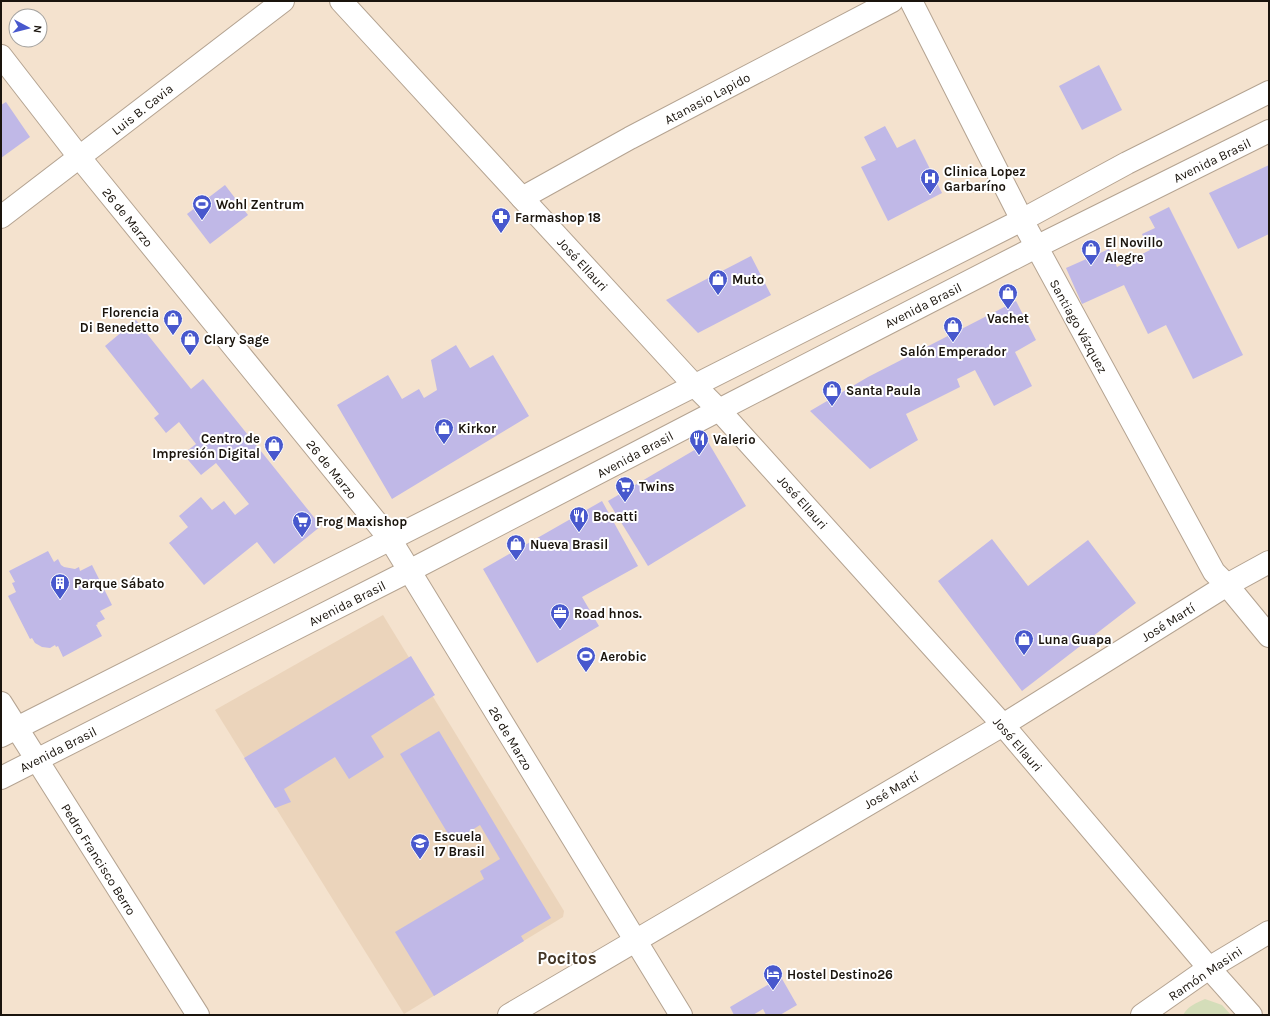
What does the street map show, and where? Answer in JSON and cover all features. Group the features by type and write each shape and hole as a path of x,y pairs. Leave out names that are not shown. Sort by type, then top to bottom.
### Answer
{"street":[{"name":"Luis B. Cavia","path":"1,217 283,1"},
{"name":"José Ellauri","path":"341,1 694,385 719,410 1003,725 1209,968 1251,1015"},
{"name":"Atanasio Lapido","path":"522,198 637,135 892,1"},
{"name":"Santiago Vázquez","path":"911,1 1036,247 1214,572 1227,585 1269,636"},
{"name":"26 de Marzo","path":"1,56 80,158 390,539 634,941 681,1015"},
{"path":"9,732 1022,220 1127,163 1269,92"},
{"name":"Avenida Brasil","path":"1,778 409,571 1036,247 1269,131"},
{"name":"José Martí","path":"509,1015 1003,725 1227,585 1269,562"},
{"name":"Pedro Francisco Berro","path":"1,703 9,732 36,760 198,1015"},
{"name":"Ramón Masini","path":"1142,1015 1209,968 1269,932"}],"shaded area":[{"name":"Escuela 17 Brasil","path":"383,615 564,911 563,917 404,1014 215,710"}],"green space":[{"path":"1205,999 1222,1005 1231,1015 1183,1015 1195,1003"}],"building":[{"path":"1099,65 1122,110 1082,130 1059,86"},
{"path":"6,102 30,137 1,158 1,105"},
{"path":"885,126 897,148 915,139 942,193 888,221 861,167 876,160 864,137"},
{"path":"1269,165 1269,234 1238,249 1209,193"},
{"path":"225,185 248,215 210,244 187,214"},
{"path":"1169,207 1243,355 1193,379 1166,325 1148,334 1124,285 1082,304 1066,268 1109,249 1117,267 1150,250 1142,234 1155,228 1149,217"},
{"path":"751,256 771,295 698,333 666,300"},
{"path":"1016,301 1036,340 1015,352 1032,386 994,406 975,370 957,379 960,387 906,414 918,440 870,469 810,411 868,377"},
{"path":"136,320 191,389 203,379 321,526 274,564 257,542 204,585 169,543 188,527 179,516 201,497 212,510 224,501 235,515 249,504 216,463 201,475 183,454 196,444 179,422 166,433 154,418 159,414 105,346"},
{"path":"456,345 470,368 493,355 529,416 392,499 337,405 388,375 402,399 419,389 424,398 437,390 431,360"},
{"path":"708,442 746,506 648,566 608,501"},
{"path":"602,501 638,566 582,597 599,626 537,663 483,569"},
{"path":"992,539 1028,586 1088,540 1136,603 1022,691 938,581"},
{"name":"Parque Sábato","path":"48,551 54,562 58,559 64,567 75,569 79,567 80,571 92,565 112,605 100,611 105,619 96,625 102,636 63,657 58,646 56,647 55,645 50,648 42,647 35,643 32,638 30,639 8,596 16,592 12,583 15,582 9,571"},
{"path":"411,656 435,695 371,736 384,757 349,779 335,757 284,789 291,802 275,808 244,758"},
{"path":"439,731 551,918 521,936 524,941 434,996 395,932 484,879 480,871 500,859 480,825 453,842 400,754"},
{"name":"Hostel Destino26","path":"781,977 797,1005 780,1015 766,1015 763,1009 753,1015 734,1015 730,1007"}],"place":[{"name":"Clinica Lopez Garbaríno","path":"930,195"},
{"name":"Wohl Zentrum","path":"202,221"},
{"name":"Farmashop 18","path":"501,234"},
{"name":"El Novillo Alegre","path":"1091,266"},
{"name":"Muto","path":"718,296"},
{"name":"Vachet","path":"1008,310"},
{"name":"Florencia Di Benedetto","path":"173,336"},
{"name":"Salón Emperador","path":"953,343"},
{"name":"Clary Sage","path":"190,356"},
{"name":"Santa Paula","path":"832,407"},
{"name":"Kirkor","path":"444,445"},
{"name":"Valerio","path":"699,456"},
{"name":"Centro de Impresión Digital","path":"274,462"},
{"name":"Twins","path":"625,503"},
{"name":"Bocatti","path":"579,533"},
{"name":"Frog Maxishop","path":"302,538"},
{"name":"Nueva Brasil","path":"516,561"},
{"name":"Parque Sábato","path":"60,600"},
{"name":"Road hnos.","path":"560,630"},
{"name":"Luna Guapa","path":"1024,656"},
{"name":"Aerobic","path":"586,673"},
{"name":"Escuela 17 Brasil","path":"420,860"},
{"name":"Hostel Destino26","path":"773,991"}],"district":[{"name":"Pocitos","path":"567,958"}]}
